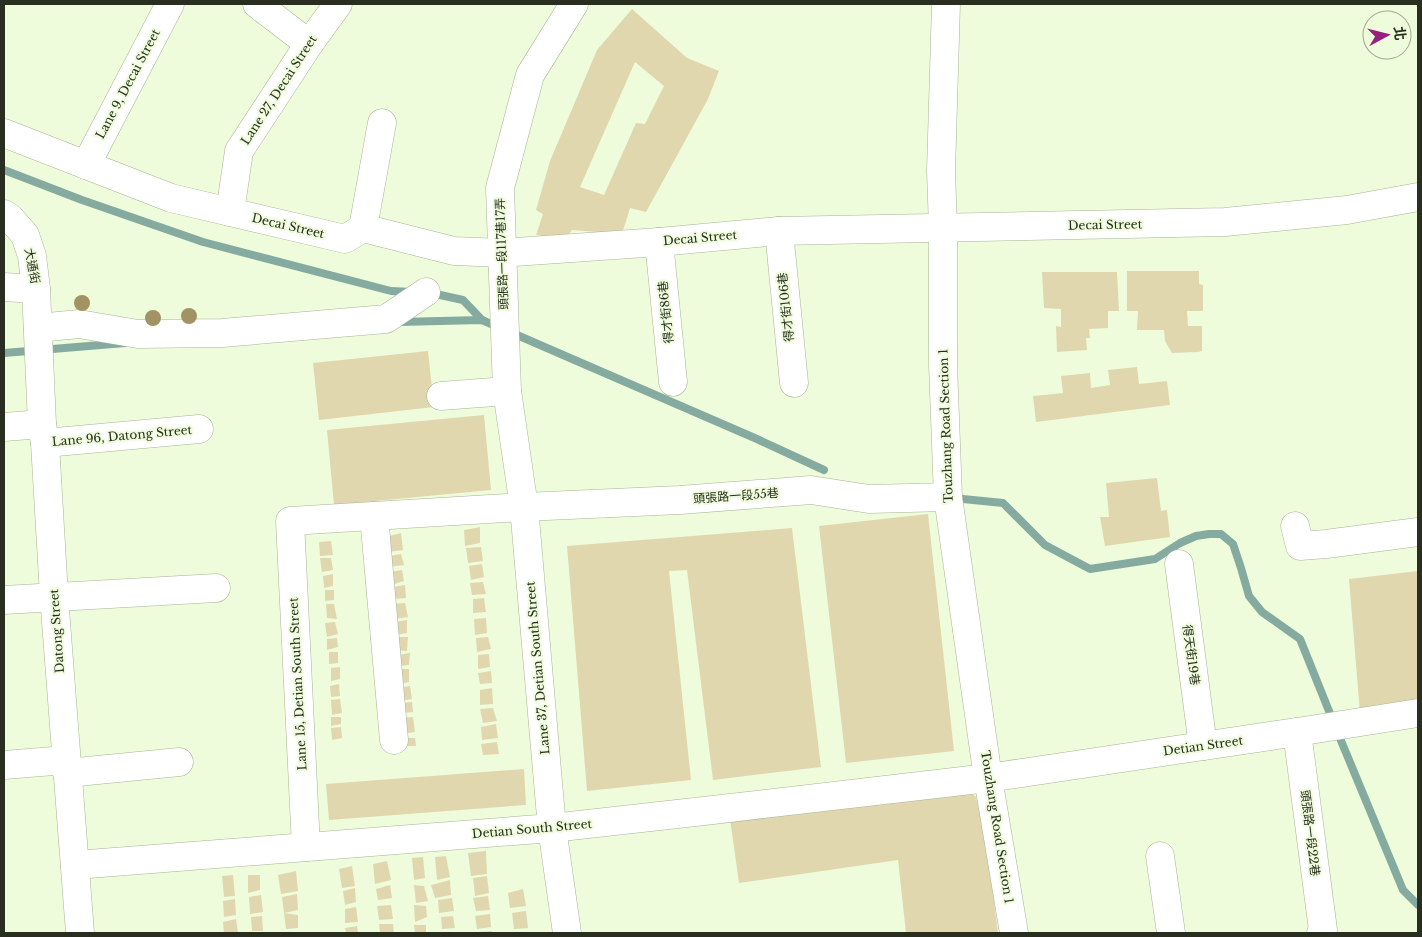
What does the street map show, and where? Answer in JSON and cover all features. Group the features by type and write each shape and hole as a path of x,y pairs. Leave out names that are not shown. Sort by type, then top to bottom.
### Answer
{"street":[{"name":"Lane 9, Decai Street","path":"86,165 170,4"},
{"path":"257,4 309,44"},
{"name":"Lane 27, Decai Street","path":"230,212 238,151 338,4"},
{"name":"頭張路一段117巷17弄","path":"513,431 507,391 500,188 530,75 574,4"},
{"name":"Touzhang Road Section 1","path":"946,4 941,171 943,228 942,365 948,498 988,778 1014,933"},
{"path":"363,228 382,123"},
{"name":"Decai Street","path":"4,133 171,198 345,239 363,228 454,251 502,253 779,231 1225,222 1347,210 1418,197"},
{"name":"大通街","path":"4,214 10,218 25,236 32,256 38,328"},
{"name":"得才街106巷","path":"779,231 794,383"},
{"name":"得才街86巷","path":"659,242 673,382"},
{"path":"4,287 36,289"},
{"path":"38,328 79,324 138,334 222,333 386,319 426,292"},
{"name":"Datong Street","path":"38,328 54,596 80,933"},
{"path":"441,396 507,391"},
{"name":"Lane 96, Datong Street","path":"4,427 44,433 198,428"},
{"name":"Lane 37, Detian South Street","path":"513,431 524,508 552,828 567,933"},
{"name":"頭張路一段55巷","path":"524,508 680,500 811,490 869,499 948,498"},
{"path":"394,740 374,516 524,508"},
{"name":"Lane 15, Detian South Street","path":"306,847 290,521 374,516"},
{"path":"1295,526 1300,546 1418,532"},
{"name":"得天街19巷","path":"1179,564 1203,746"},
{"path":"4,600 216,588"},
{"name":"Detian Street","path":"988,778 1418,713"},
{"name":"頭張路一段22巷","path":"1297,732 1321,933"},
{"path":"4,765 66,767 180,762"},
{"name":"Detian South Street","path":"75,865 552,828 988,778"},
{"path":"1160,856 1171,933"}],"building":[{"path":"632,9 687,58 719,71 708,99 646,212 630,208 622,234 572,230 565,239 536,235 543,214 536,210 550,161 597,50","holes":["635,62 664,86 645,124 636,123 604,195 580,187"]},
{"path":"1127,271 1199,271 1199,284 1203,285 1203,311 1187,311 1188,326 1202,326 1202,351 1172,353 1165,341 1164,330 1137,330 1138,311 1127,311"},
{"path":"1042,272 1117,272 1119,311 1108,311 1108,328 1089,329 1090,338 1086,338 1087,350 1057,352 1056,326 1061,327 1061,309 1044,308"},
{"path":"428,351 434,407 319,420 313,363"},
{"path":"1137,367 1139,384 1167,381 1170,405 1036,422 1033,396 1063,393 1061,376 1090,373 1091,388 1110,385 1108,370"},
{"path":"484,415 491,490 334,505 327,430"},
{"path":"1157,478 1161,511 1167,510 1170,537 1105,546 1100,517 1109,517 1106,483"},
{"path":"928,514 954,751 846,763 819,526"},
{"path":"480,527 480,543 465,546 464,530"},
{"path":"792,528 821,767 713,780 687,570 669,571 691,780 587,791 567,546"},
{"path":"401,533 403,550 388,552 385,537"},
{"path":"331,541 333,555 320,556 319,542"},
{"path":"481,547 483,561 468,563 466,548"},
{"path":"401,554 404,565 389,567 389,556"},
{"path":"320,558 331,558 333,570 322,572"},
{"path":"482,564 484,577 471,580 469,566"},
{"path":"402,570 404,581 391,585 390,572"},
{"path":"1418,571 1418,703 1360,713 1349,579"},
{"path":"333,574 333,586 324,588 323,576"},
{"path":"483,582 486,594 472,595 470,583"},
{"path":"405,585 406,598 394,599 393,587"},
{"path":"325,590 334,590 334,600 325,601"},
{"path":"484,598 486,612 473,613 473,599"},
{"path":"405,603 408,617 394,619 393,604"},
{"path":"326,604 334,604 337,619 327,618"},
{"path":"486,618 487,633 475,635 474,619"},
{"path":"407,620 407,633 396,635 396,622"},
{"path":"335,622 338,634 327,637 325,623"},
{"path":"396,637 408,637 407,651 396,650"},
{"path":"488,637 491,649 477,652 476,638"},
{"path":"337,638 338,647 327,650 327,639"},
{"path":"329,652 338,652 338,663 329,664"},
{"path":"410,653 409,665 398,666 397,655"},
{"path":"489,654 490,667 478,669 478,655"},
{"path":"340,667 340,679 331,681 331,668"},
{"path":"399,669 409,669 409,682 398,684"},
{"path":"491,671 492,683 480,684 478,673"},
{"path":"339,684 340,696 331,697 330,686"},
{"path":"410,686 412,699 400,701 398,688"},
{"path":"492,688 493,704 480,705 480,690"},
{"path":"340,699 342,713 332,715 331,700"},
{"path":"412,702 413,712 402,713 401,703"},
{"path":"493,708 497,721 483,723 480,709"},
{"path":"331,717 341,717 341,724 331,726"},
{"path":"413,717 415,732 403,734 401,718"},
{"path":"496,724 498,738 482,740 481,727"},
{"path":"341,727 342,738 332,740 331,728"},
{"path":"404,738 415,738 416,746 404,746"},
{"path":"497,742 499,754 483,755 481,744"},
{"path":"524,769 526,805 329,820 326,784"},
{"path":"959,784 976,797 987,847 998,933 906,933 898,860 739,883 730,819"},
{"path":"486,851 487,874 471,876 468,853"},
{"path":"446,856 450,877 437,880 435,857"},
{"path":"423,857 425,878 414,880 412,858"},
{"path":"387,861 391,880 375,884 373,864"},
{"path":"352,866 355,886 342,888 339,869"},
{"path":"296,871 298,891 281,894 278,875"},
{"path":"233,875 235,896 224,897 222,876"},
{"path":"248,875 260,875 260,890 248,893"},
{"path":"487,876 489,893 475,896 473,878"},
{"path":"450,880 451,895 435,898 431,885"},
{"path":"390,885 392,898 378,900 376,889"},
{"path":"414,885 424,886 428,901 416,903"},
{"path":"355,888 356,902 345,905 343,891"},
{"path":"523,889 526,906 510,908 508,893"},
{"path":"297,894 298,910 284,913 282,897"},
{"path":"261,895 263,912 250,914 249,897"},
{"path":"488,896 490,910 476,911 473,898"},
{"path":"452,898 454,911 439,913 438,900"},
{"path":"235,899 236,915 224,917 223,901"},
{"path":"391,905 393,919 379,920 377,906"},
{"path":"414,905 426,906 427,917 415,922"},
{"path":"356,907 358,922 345,923 345,909"},
{"path":"526,911 528,928 514,929 512,913"},
{"path":"284,913 298,915 298,928 286,929"},
{"path":"490,914 491,927 477,929 475,916"},
{"path":"262,916 263,931 252,931 251,917"},
{"path":"453,916 455,928 442,929 441,917"},
{"path":"236,919 238,933 224,933 223,922"},
{"path":"379,924 393,924 394,933 380,933"},
{"path":"414,925 426,925 426,932 415,933"},
{"path":"357,926 358,933 346,933 345,928"},
{"path":"492,931 492,933 478,933 478,932"}],"waterway":[{"path":"4,170 82,200 203,242 391,291 412,292"},
{"path":"431,293 463,300 482,320"},
{"path":"398,322 482,320 500,328"},
{"path":"510,332 824,470"},
{"path":"4,353 125,343"},
{"path":"953,498 1003,503 1045,545 1090,569 1155,559 1180,543 1196,536 1221,534 1233,544 1249,596 1262,612 1300,639 1333,721"},
{"path":"1337,731 1403,890 1418,905"}]}
